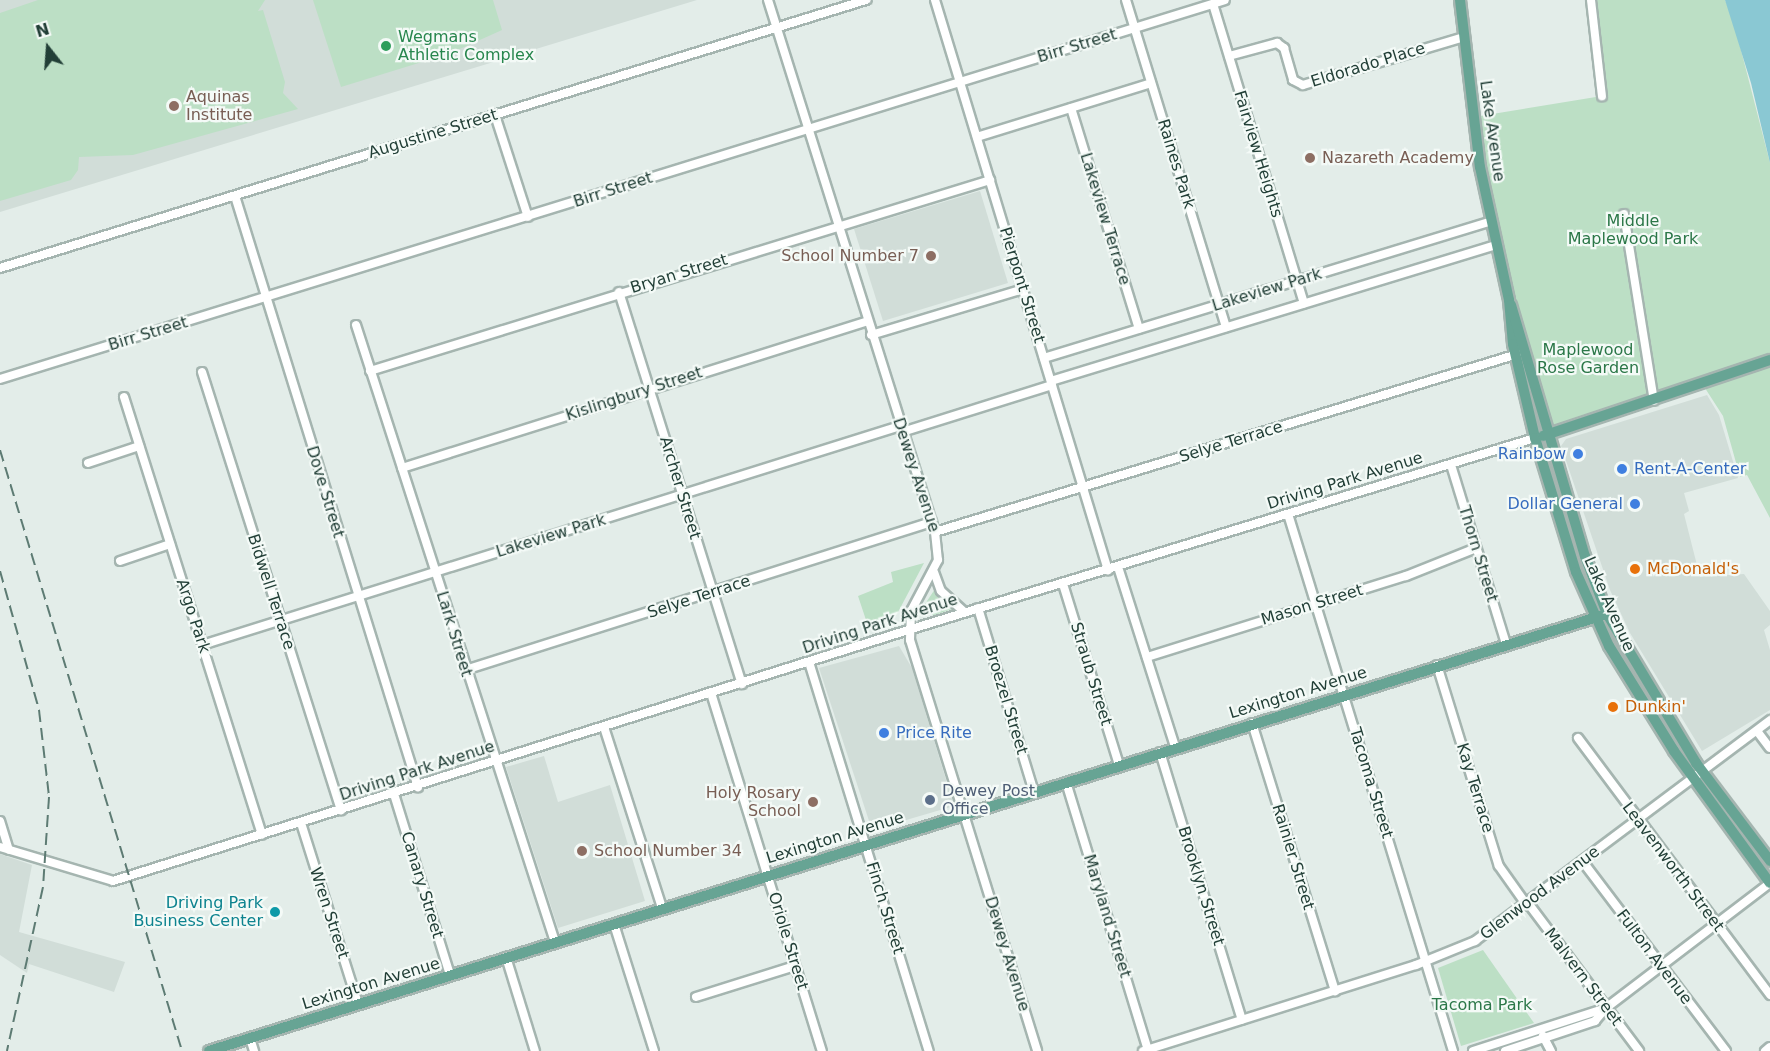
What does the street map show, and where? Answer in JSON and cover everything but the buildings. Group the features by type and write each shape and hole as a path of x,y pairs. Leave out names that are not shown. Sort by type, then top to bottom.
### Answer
{"main road":[{"name":"Lake Avenue","path":"1460,0 1491,222 1509,300 1515,355 1535,438 1576,572 1595,616 1692,779 1770,883"},
{"name":"Lake Avenue","path":"1509,300 1527,352 1547,435 1585,556 1608,614 1702,771 1770,861"},
{"name":"Driving Park Avenue","path":"1535,438 1654,401 1770,360"},
{"name":"Lexington Avenue","path":"209,1051 1344,694 1595,616 1608,614"}],"street":[{"name":"Dewey Avenue","path":"768,0 871,336 935,532 938,555 934,572 911,612 908,630 1037,1051"},
{"name":"Augustine Street","path":"0,268 867,0"},
{"name":"Pierpont Street","path":"935,0 1108,570"},
{"name":"Raines Park","path":"1126,0 1226,327"},
{"name":"Birr Street","path":"0,380 1225,0"},
{"path":"1591,0 1602,96"},
{"name":"Fairview Heights","path":"1213,4 1304,304"},
{"name":"Eldorado Place","path":"1229,56 1277,43 1284,48 1293,80 1303,85 1464,37"},
{"path":"977,137 1151,83"},
{"name":"Lakeview Terrace","path":"1071,108 1139,329"},
{"path":"495,115 528,217"},
{"name":"Bryan Street","path":"370,371 619,292 990,180"},
{"name":"Dove Street","path":"235,196 357,597 418,787"},
{"path":"1624,214 1654,401"},
{"name":"Lakeview Park","path":"1044,358 1491,222"},
{"name":"Lakeview Park","path":"202,645 682,494 1497,246"},
{"path":"871,336 1023,289"},
{"name":"Archer Street","path":"619,292 742,684"},
{"name":"Kislingbury Street","path":"402,468 867,321"},
{"name":"Lark Street","path":"356,325 465,670 555,942"},
{"name":"Selye Terrace","path":"935,532 1527,352"},
{"name":"Bidwell Terrace","path":"202,372 340,811"},
{"name":"Argo Park","path":"124,396 262,835"},
{"name":"Driving Park Avenue","path":"4,848 113,881 418,787 964,612 1063,584 1535,438"},
{"path":"88,463 138,446"},
{"name":"Thorn Street","path":"1451,465 1506,644"},
{"name":"Tacoma Street","path":"1288,514 1453,1051"},
{"name":"Selye Terrace","path":"465,670 932,522"},
{"path":"120,561 170,544"},
{"name":"Mason Street","path":"1146,657 1411,574 1476,548"},
{"path":"1118,567 1175,747"},
{"path":"934,572 941,591 964,612"},
{"name":"Straub Street","path":"1063,584 1119,765"},
{"name":"Broezel Street","path":"978,608 1034,792"},
{"name":"Finch Street","path":"809,662 929,1051"},
{"name":"Kay Terrace","path":"1437,665 1499,866 1527,904"},
{"name":"Oriole Street","path":"711,693 821,1051"},
{"name":"Glenwood Avenue","path":"1146,1050 1425,962 1479,939 1770,720"},
{"name":"Rainier Street","path":"1252,723 1335,991"},
{"path":"604,728 662,908"},
{"path":"1756,730 1770,748"},
{"name":"Leavenworth Street","path":"1578,738 1770,995"},
{"name":"Brooklyn Street","path":"1160,752 1242,1020"},
{"name":"Maryland Street","path":"1066,782 1146,1050"},
{"name":"Canary Street","path":"394,794 450,975"},
{"path":"0,821 4,848"},
{"name":"Wren Street","path":"300,823 358,1004"},
{"name":"Fulton Avenue","path":"1583,862 1726,1051"},
{"path":"1505,1051 1592,1023 1605,1008 1770,883"},
{"name":"Malvern Street","path":"1527,904 1639,1051"},
{"path":"614,924 654,1051"},
{"path":"506,957 535,1051"},
{"path":"696,997 795,966"},
{"path":"1473,1051 1605,1008"},
{"path":"1541,1029 1551,1051"},
{"path":"250,1038 254,1051"},
{"path":"1765,1051 1770,1047"}],"shaded area":[{"name":"Aquinas Institute","path":"0,0 697,0 0,212"},
{"name":"School Number 7","path":"980,191 1008,283 883,321 854,229"},
{"path":"1707,395 1719,415 1738,478 1684,493 1689,511 1684,514 1700,577 1744,574 1770,611 1770,625 1764,630 1770,650 1770,710 1702,751 1630,633 1610,590 1561,446 1566,439"},
{"path":"899,646 912,668 954,806 872,830 819,668"},
{"name":"School Number 34","path":"544,756 558,802 610,785 645,901 558,928 506,767"},
{"path":"0,854 32,865 19,932 125,962 114,992 29,964 27,973 0,955"}],"green space":[{"path":"38,0 265,0 258,11 263,10 285,82 283,93 298,109 133,155 79,157 78,170 71,180 0,201 0,13"},
{"name":"Wegmans Athletic Complex","path":"313,0 493,0 502,30 451,53 341,87"},
{"name":"Middle Maplewood Park","path":"1590,0 1725,0 1733,19 1770,163 1770,518 1747,475 1740,477 1723,416 1703,385 1547,435 1514,311 1474,117 1602,96"},
{"path":"924,563 896,616 869,629 858,596 893,582 891,572"},
{"path":"935,589 952,609 933,616 931,611 921,610"},
{"name":"Tacoma Park","path":"1483,950 1534,1023 1461,1046 1438,968"}],"water":[{"path":"1725,0 1770,0 1770,163 1751,83"}],"railway":[{"path":"0,450 182,1051"},
{"path":"0,571 39,710 49,797 43,887 7,1051"}],"place":[{"name":"Wegmans Athletic Complex","path":"386,46"},
{"name":"Aquinas Institute","path":"174,106"},
{"name":"Nazareth Academy","path":"1310,158"},
{"name":"School Number 7","path":"931,256"},
{"name":"Rainbow","path":"1578,454"},
{"name":"Rent-A-Center","path":"1622,469"},
{"name":"Dollar General","path":"1635,504"},
{"name":"McDonald's","path":"1635,569"},
{"name":"Dunkin'","path":"1613,707"},
{"name":"Price Rite","path":"884,733"},
{"name":"Dewey Post Office","path":"930,800"},
{"name":"Holy Rosary School","path":"813,802"},
{"name":"School Number 34","path":"582,851"},
{"name":"Driving Park Business Center","path":"275,912"}],"park label":[{"name":"Maplewood Rose Garden","path":"1588,359"}]}
